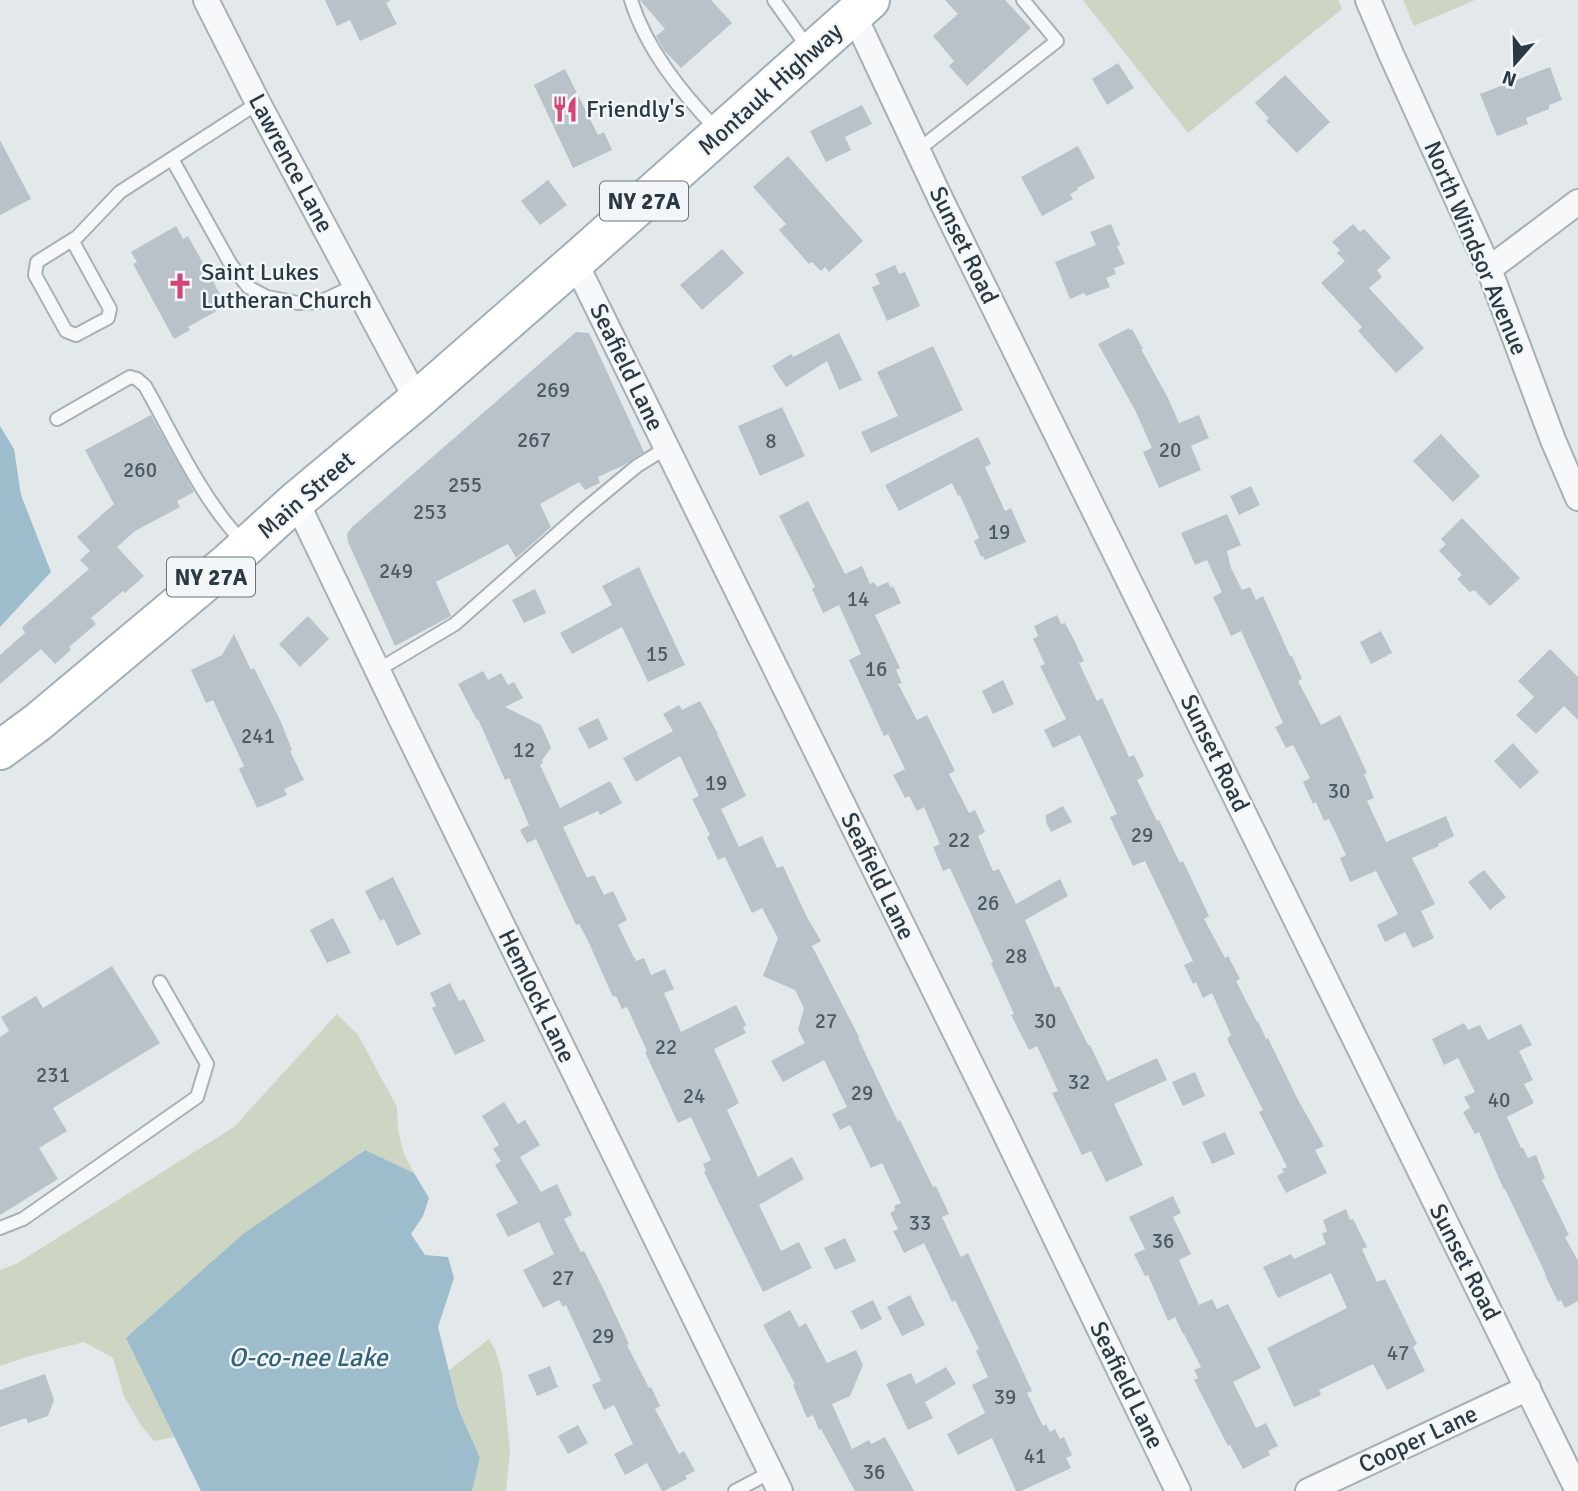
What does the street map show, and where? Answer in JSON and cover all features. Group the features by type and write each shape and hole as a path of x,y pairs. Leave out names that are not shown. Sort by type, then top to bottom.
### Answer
{"main road":[{"name":"Montauk Highway","path":"417,400 811,53 857,5"},
{"name":"Main Street","path":"0,750 38,722 417,400"}],"street":[{"name":"Lawrence Lane","path":"206,0 417,400"},
{"name":"North Windsor Avenue","path":"1368,0 1489,269 1553,440 1578,498"},
{"name":"Sunset Road","path":"857,5 918,150 1578,1491"},
{"path":"1489,269 1578,202"},
{"name":"Seafield Lane","path":"575,262 998,1119 1178,1491"},
{"name":"Hemlock Lane","path":"296,501 776,1482"},
{"name":"Cooper Lane","path":"1308,1491 1528,1388"}],"lane":[{"path":"631,0 650,42 679,88 720,134"},
{"path":"774,0 811,53"},
{"path":"918,150 1057,41 1023,0"},
{"path":"72,240 110,309 108,318 76,335 66,331 35,275 37,262 72,240 120,192 258,103"},
{"path":"172,159 247,287 267,297 298,303 320,302 356,285"},
{"path":"57,419 130,377 137,379 145,386 220,516 247,545"},
{"path":"378,670 455,624 583,510 637,466 666,448"},
{"path":"0,1228 23,1219 197,1097 207,1064 160,982"},
{"path":"735,1491 776,1482"}],"green space":[{"path":"1083,0 1338,0 1342,9 1188,133"},
{"path":"1403,0 1475,0 1414,26"},
{"path":"337,1014 358,1035 397,1107 398,1130 404,1154 414,1173 364,1150 126,1338 175,1437 154,1441 140,1424 124,1396 113,1358 84,1342 0,1366 0,1270 16,1264 234,1127"},
{"path":"489,1339 502,1373 510,1450 506,1491 472,1491 480,1458 458,1408 448,1371"}],"water":[{"path":"0,426 14,449 21,495 51,572 0,627"},
{"name":"O-co-nee Lake","path":"365,1150 414,1173 429,1198 423,1216 411,1234 425,1255 448,1257 454,1278 438,1327 458,1408 480,1458 472,1491 201,1491 126,1338 243,1234"}],"building":[{"path":"325,0 391,0 386,3 397,24 360,41 350,20 337,26"},
{"path":"640,0 711,0 732,23 681,68 664,50 656,36 665,29"},
{"path":"945,0 1005,0 1031,28 967,86 949,66 954,61 933,36 958,14"},
{"path":"1118,63 1134,88 1107,105 1092,79"},
{"path":"1550,67 1562,100 1549,105 1549,109 1526,118 1528,124 1497,136 1480,94"},
{"name":"Friendly's","path":"565,69 598,135 604,132 612,150 573,168 534,85"},
{"path":"1285,75 1330,122 1297,153 1266,121 1269,118 1255,103"},
{"path":"862,105 872,124 845,137 851,150 826,162 810,131"},
{"path":"0,140 31,199 0,215"},
{"path":"1078,146 1095,178 1070,194 1073,199 1042,216 1021,177"},
{"path":"788,156 863,241 829,272 825,267 821,271 812,262 809,264 779,230 786,224 753,187"},
{"path":"548,180 567,205 540,225 521,201"},
{"path":"1111,224 1125,264 1114,268 1116,274 1106,278 1110,287 1070,299 1055,262 1096,245 1090,232"},
{"path":"1353,224 1360,232 1364,229 1391,258 1377,270 1382,277 1369,288 1424,348 1396,373 1358,331 1362,327 1321,283 1345,261 1332,242"},
{"name":"Saint Lukes Lutheran Church","path":"176,226 183,239 188,236 220,294 214,298 220,309 188,327 190,330 174,339 133,264 137,262 131,252"},
{"path":"722,249 744,273 702,310 680,285"},
{"path":"895,265 899,274 905,272 920,306 887,321 872,287 880,284 875,274"},
{"path":"1129,328 1143,349 1179,423 1199,415 1209,438 1191,446 1201,470 1159,488 1143,452 1152,448 1135,410 1098,344"},
{"path":"576,332 589,333 644,452 598,477 600,483 585,490 579,482 540,504 551,527 516,558 508,544 436,582 451,616 395,646 348,542 347,534"},
{"path":"839,333 862,380 839,390 827,361 786,387 772,366 791,354 793,357"},
{"path":"933,346 963,410 871,453 861,432 898,416 877,372"},
{"path":"782,407 805,456 760,476 738,426"},
{"path":"151,415 194,492 177,501 180,507 135,531 117,547 144,576 91,618 96,624 69,647 71,650 55,664 41,649 0,684 0,655 25,633 22,627 89,569 80,560 90,551 77,537 114,504 85,450"},
{"path":"1441,434 1480,476 1453,502 1413,461"},
{"path":"978,437 991,464 985,467 1005,511 1011,508 1026,542 985,560 974,541 979,538 952,483 899,511 885,485"},
{"path":"1251,486 1260,505 1239,515 1230,496"},
{"path":"808,501 845,574 862,566 870,584 874,582 877,587 888,582 891,588 893,586 901,603 875,615 900,668 896,670 902,683 898,684 917,720 927,715 955,771 949,774 969,813 975,810 985,832 978,836 993,871 999,869 1016,904 1060,879 1068,896 1025,920 1055,988 1059,986 1107,1081 1157,1058 1167,1080 1114,1104 1143,1165 1106,1182 1091,1151 1082,1155 1052,1093 1058,1091 1037,1046 1029,1050 1011,1015 1014,1014 991,963 993,962 950,868 943,871 933,847 940,844 924,807 917,811 909,796 905,798 893,775 905,769 888,734 884,736 849,660 861,654 839,605 823,613 812,589 815,587 779,516"},
{"path":"1227,514 1241,545 1227,551 1231,568 1242,590 1250,587 1256,600 1263,596 1302,679 1298,681 1321,725 1340,715 1367,773 1364,774 1374,798 1367,801 1386,842 1446,816 1454,836 1412,858 1435,904 1421,911 1434,938 1413,948 1405,932 1385,942 1377,925 1398,914 1376,871 1350,882 1340,858 1346,855 1329,819 1324,821 1316,802 1313,804 1303,782 1310,778 1293,745 1286,748 1275,727 1283,723 1241,631 1231,636 1213,597 1222,592 1207,560 1195,565 1181,533"},
{"path":"1462,518 1520,578 1490,606 1474,590 1470,592 1457,579 1462,575 1439,551 1446,544 1441,539"},
{"path":"639,567 685,665 648,682 622,627 572,654 560,633 612,605 602,586"},
{"path":"535,589 546,613 524,623 512,600"},
{"path":"1057,615 1061,624 1065,623 1084,661 1079,663 1097,701 1102,698 1129,757 1134,755 1144,776 1137,780 1180,863 1183,861 1209,916 1204,919 1225,958 1228,956 1240,979 1236,981 1324,1146 1315,1150 1327,1173 1286,1193 1277,1176 1287,1167 1259,1112 1263,1110 1227,1039 1231,1035 1212,993 1203,998 1196,982 1193,984 1184,965 1193,961 1145,861 1133,866 1110,817 1117,814 1080,735 1053,748 1044,730 1066,719 1040,666 1045,664 1033,639 1038,636 1034,626"},
{"path":"308,616 329,639 300,667 279,644"},
{"path":"1381,631 1392,653 1371,664 1360,642"},
{"path":"234,634 281,722 292,750 290,751 304,780 284,789 287,795 257,808 239,769 244,766 213,700 206,703 191,670 222,655"},
{"path":"1550,649 1578,677 1578,720 1564,706 1536,734 1516,715 1534,697 1518,681"},
{"path":"483,671 488,680 501,673 508,685 514,682 523,698 505,707 541,725 551,748 540,765 560,808 610,781 622,803 600,815 598,811 563,827 587,878 594,875 604,895 613,891 627,920 618,925 636,961 644,958 651,975 665,969 674,989 664,993 681,1032 736,1005 746,1025 743,1027 746,1033 714,1049 739,1103 727,1110 758,1177 792,1157 804,1179 759,1205 781,1251 799,1242 812,1268 763,1292 704,1172 706,1171 703,1164 711,1160 691,1117 678,1123 627,1007 622,1009 616,996 613,997 536,839 527,843 520,830 529,825 509,778 505,780 478,719 458,684"},
{"path":"1003,680 1014,704 993,714 982,691"},
{"path":"700,701 746,796 721,809 739,847 762,836 777,868 783,866 821,941 812,946 859,1037 898,1122 900,1120 933,1187 936,1186 949,1214 942,1217 961,1257 968,1253 1032,1391 1027,1393 1043,1426 1046,1424 1050,1432 1055,1429 1060,1439 1064,1437 1072,1455 1066,1458 1071,1468 1021,1491 1016,1491 992,1438 958,1455 947,1434 985,1413 972,1385 988,1377 976,1351 979,1349 955,1300 952,1302 924,1243 904,1253 893,1231 898,1229 890,1213 895,1210 894,1206 901,1203 882,1163 871,1168 850,1125 840,1130 832,1114 847,1107 824,1060 783,1082 771,1061 805,1043 798,1030 804,1008 795,990 763,976 778,938 762,908 752,913 725,857 718,860 707,837 710,835 692,799 699,796 680,756 636,782 623,758 673,731 663,714 679,705 682,710"},
{"path":"598,718 608,739 589,749 578,728"},
{"path":"1513,743 1539,772 1520,789 1494,761"},
{"path":"1063,806 1072,822 1051,832 1046,815"},
{"path":"1484,870 1506,897 1490,910 1468,882"},
{"path":"393,877 421,934 397,946 384,919 380,921 365,891"},
{"path":"333,918 351,953 327,963 310,930"},
{"path":"112,966 160,1043 53,1108 67,1131 39,1148 58,1179 0,1215 0,1037 9,1031 1,1017 36,996 43,1008"},
{"path":"450,983 459,1001 464,999 485,1041 455,1055 432,1008 436,1006 430,993"},
{"path":"1464,1023 1468,1030 1480,1025 1488,1040 1521,1024 1532,1045 1519,1051 1533,1080 1524,1084 1534,1103 1507,1117 1528,1158 1536,1155 1545,1178 1542,1180 1569,1235 1565,1237 1578,1261 1578,1301 1565,1308 1561,1300 1558,1302 1479,1132 1475,1134 1463,1112 1470,1108 1464,1097 1475,1092 1458,1058 1444,1065 1432,1039"},
{"path":"1195,1072 1205,1096 1183,1106 1172,1082"},
{"path":"504,1102 518,1124 525,1120 540,1145 520,1157 541,1192 557,1184 572,1215 564,1219 581,1252 584,1251 629,1344 627,1345 649,1388 651,1387 660,1406 655,1409 679,1454 684,1451 695,1471 685,1476 687,1479 664,1491 647,1463 625,1475 614,1454 633,1444 614,1405 604,1410 592,1385 601,1381 566,1305 563,1307 559,1300 543,1308 523,1270 554,1254 539,1222 508,1237 496,1214 518,1203 495,1165 501,1161 493,1149 499,1145 482,1116"},
{"path":"1225,1132 1235,1154 1212,1164 1202,1142"},
{"path":"1173,1196 1181,1213 1173,1217 1191,1254 1179,1260 1199,1305 1212,1299 1217,1309 1228,1304 1261,1368 1233,1382 1256,1428 1266,1423 1278,1446 1268,1451 1270,1455 1243,1469 1194,1380 1198,1378 1194,1370 1201,1367 1175,1317 1168,1321 1148,1275 1145,1276 1134,1254 1145,1249 1129,1217"},
{"path":"1346,1209 1367,1247 1362,1249 1377,1282 1385,1279 1417,1344 1413,1347 1425,1371 1387,1390 1373,1364 1319,1390 1321,1395 1294,1407 1267,1348 1347,1308 1331,1273 1278,1298 1263,1267 1291,1254 1294,1259 1326,1244 1322,1234 1327,1231 1323,1220"},
{"path":"845,1238 856,1261 835,1270 824,1248"},
{"path":"910,1295 925,1325 902,1336 887,1307"},
{"path":"873,1300 882,1319 861,1330 851,1311"},
{"path":"790,1310 799,1327 806,1323 827,1363 856,1350 863,1365 850,1396 832,1404 852,1449 869,1440 871,1444 885,1437 914,1491 855,1491 813,1415 807,1418 793,1385 795,1384 763,1325"},
{"path":"550,1366 558,1387 537,1396 528,1375"},
{"path":"946,1367 956,1384 925,1402 933,1418 908,1430 886,1384 911,1373 916,1384"},
{"path":"45,1374 54,1400 48,1416 28,1423 26,1418 0,1427 0,1390"},
{"path":"578,1425 588,1443 568,1454 558,1436"}],"place":[{"name":"Friendly's","path":"565,109"},
{"name":"Saint Lukes Lutheran Church","path":"180,286"}]}
